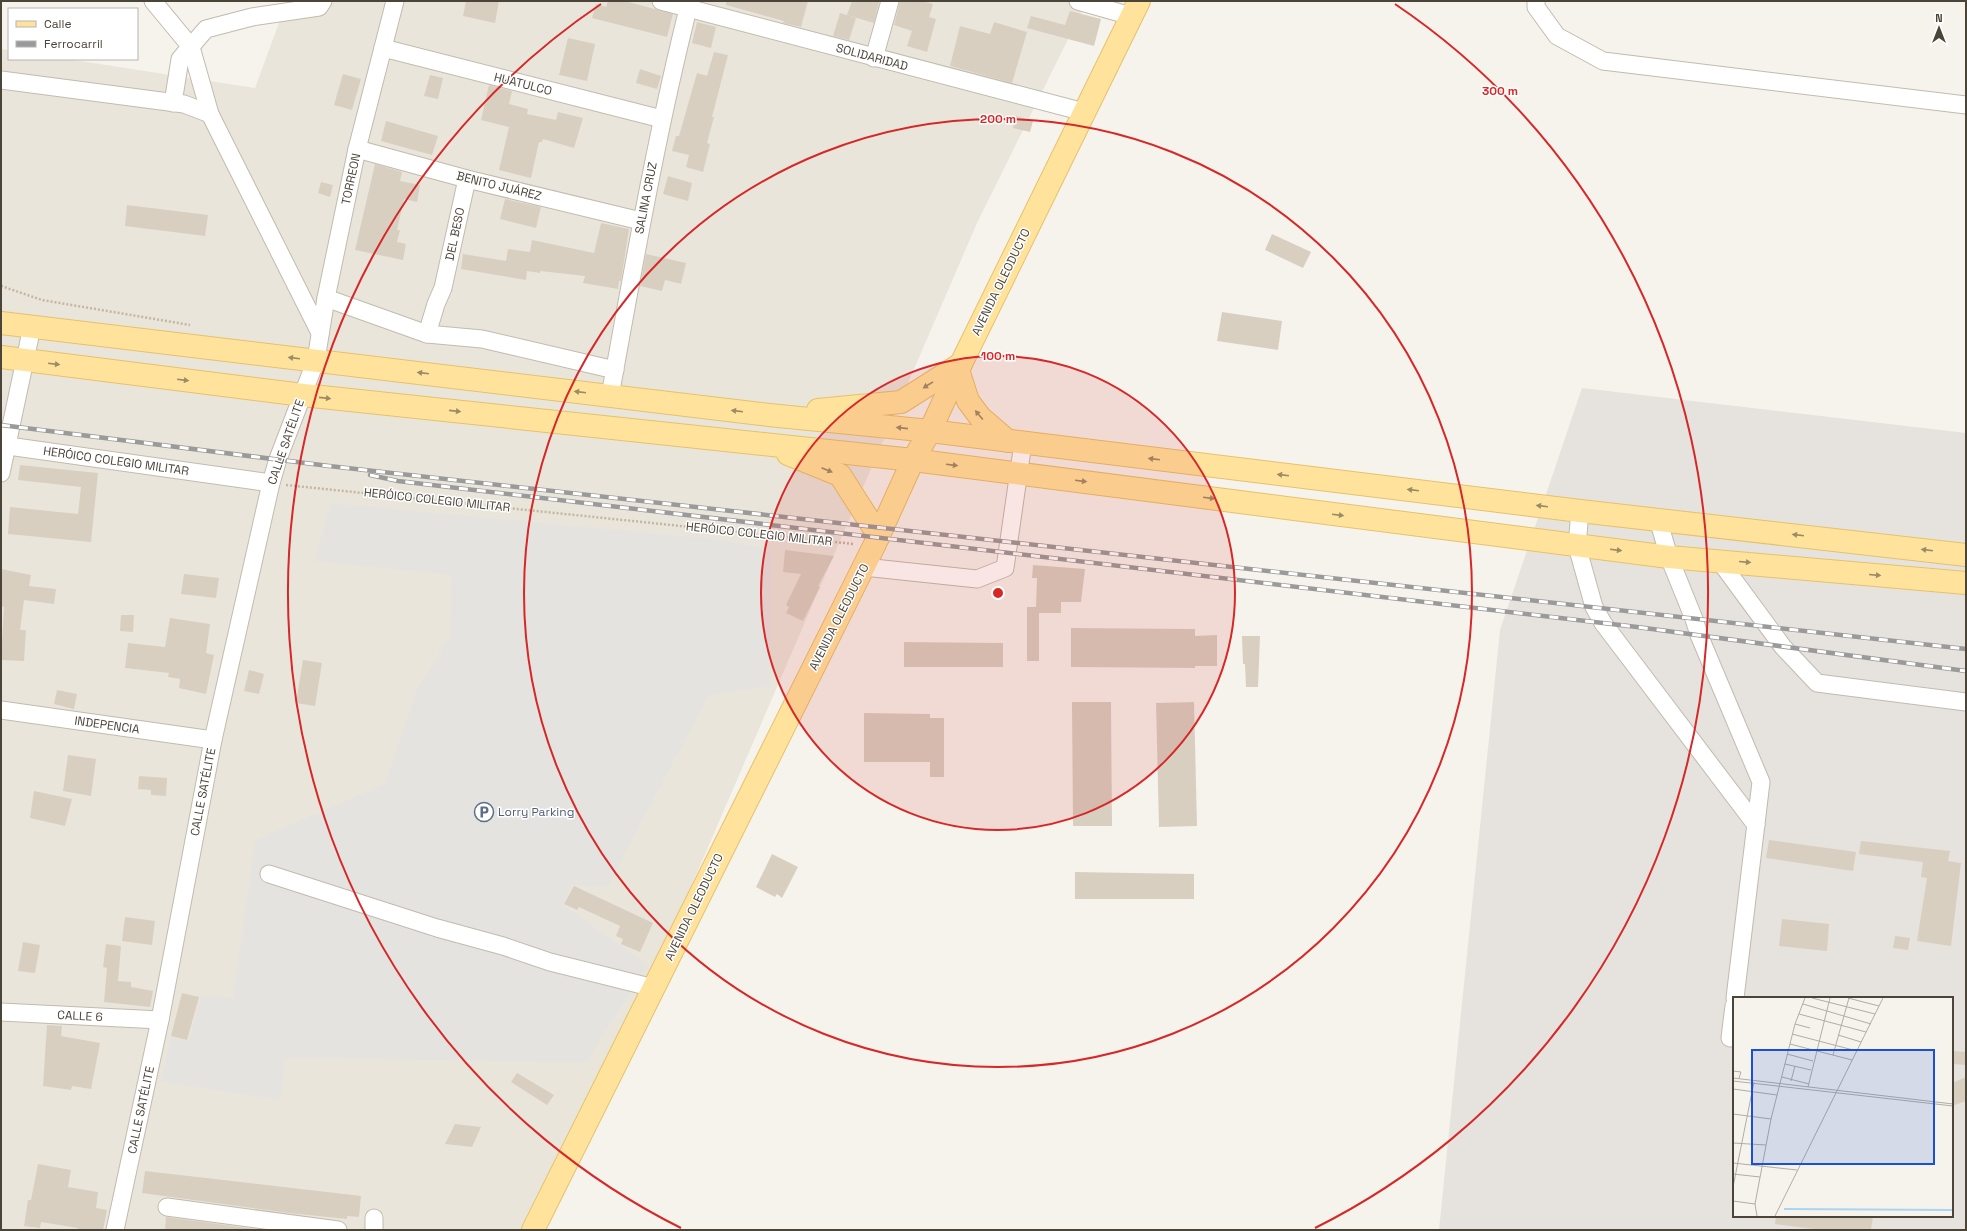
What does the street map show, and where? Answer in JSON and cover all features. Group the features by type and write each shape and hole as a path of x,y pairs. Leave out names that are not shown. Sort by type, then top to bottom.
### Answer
{"main road":[{"name":"AVENIDA OLEODUCTO","path":"534,1230 877,541 913,460 930,431 1135,9"},
{"path":"1,323 769,415 930,431 1580,511 1966,555"},
{"path":"1,357 303,395 913,460 1669,557 1719,560 1966,583"},
{"path":"769,415 901,402 960,367 968,401 980,418 1016,442"},
{"path":"678,435 683,405"},
{"path":"765,444 840,475 877,541"}],"street":[{"path":"153,1 191,47 210,114 320,333"},
{"path":"173,103 180,59 206,29 252,17 319,7 323,1"},
{"name":"TORREON","path":"316,360 326,298 357,149 395,1"},
{"name":"SOLIDARIDAD","path":"661,1 689,5 874,58 1084,112"},
{"path":"874,58 890,1"},
{"path":"1078,1 1135,9"},
{"path":"1536,1 1536,7 1557,36 1603,61 1966,105"},
{"name":"SALINA CRUZ","path":"610,396 641,221 669,83 689,5"},
{"name":"HUATULCO","path":"383,48 662,119"},
{"path":"1,80 184,104 210,114"},
{"name":"BENITO JUÁREZ","path":"357,149 467,179 641,221"},
{"name":"DEL BESO","path":"427,334 436,304 443,288 467,179"},
{"path":"326,298 427,334 482,339 615,370"},
{"path":"1,473 4,445 32,327"},
{"name":"CALLE SATÉLITE","path":"116,1230 160,1020 214,740 271,483 278,459 316,360"},
{"path":"864,567 977,579 1005,568 1018,473 1016,442"},
{"name":"HERÓICO COLEGIO MILITAR","path":"4,445 271,483"},
{"path":"1580,511 1577,546 1594,607 1603,623 1756,825"},
{"path":"1658,519 1669,557 1694,619 1699,636 1761,782 1735,997"},
{"path":"1719,560 1783,647 1817,683 1966,702"},
{"name":"INDEPENCIA","path":"1,710 214,740"},
{"path":"269,874 437,928 503,946 550,962 621,981 654,988"},
{"name":"CALLE 6","path":"1,1012 160,1020"},
{"path":"1730,1038 1733,1014"},
{"path":"167,1207 338,1230"}],"path":[{"path":"1,286 42,300 196,326"},
{"name":"HERÓICO COLEGIO MILITAR","path":"271,483 877,541"}],"shaded area":[{"path":"287,1 1087,1 977,223 543,1230 1,1230 1,49 8,50 8,60 73,60 255,88"},
{"path":"1582,388 1966,433 1966,1230 1439,1230 1500,630"},
{"name":"Lorry Parking","path":"330,503 724,540 771,550 770,686 709,695 607,887 571,885 563,905 648,965 586,1062 285,1058 280,1100 161,1082 171,1037 189,1041 201,995 233,998 255,840 385,784 417,689 450,636 451,575 315,561"}],"building":[{"path":"466,1 499,1 495,23 463,16"},
{"path":"608,1 625,1 673,14 667,37 592,18 596,4 606,7"},
{"path":"726,1 808,1 801,27 783,23 784,21 726,5"},
{"path":"852,1 879,2 874,23 847,15"},
{"path":"900,1 922,1 933,4 929,17 936,19 927,52 907,46 912,31 894,25"},
{"path":"1070,11 1101,19 1094,46 1027,28 1031,16 1065,25"},
{"path":"840,13 856,18 849,40 833,36"},
{"path":"697,22 716,27 711,48 692,43"},
{"path":"994,22 1027,32 1012,83 950,66 960,26 990,34"},
{"path":"568,38 595,44 587,81 559,75"},
{"path":"714,52 728,55 712,117 714,117 707,143 710,144 703,172 686,167 689,155 672,151 676,136 679,136 697,73 707,76"},
{"path":"640,69 661,76 657,89 636,83"},
{"path":"343,74 361,79 352,110 334,105"},
{"path":"430,75 443,78 438,99 424,96"},
{"path":"489,85 512,91 509,104 528,109 527,114 556,120 558,112 583,118 574,148 543,139 542,142 539,142 531,178 499,170 509,127 481,120"},
{"path":"1016,116 1033,121 1030,132 1013,128"},
{"path":"386,121 438,136 432,155 381,141"},
{"path":"375,164 402,172 400,181 420,185 417,202 404,199 397,230 400,230 397,242 406,244 403,260 355,250"},
{"path":"668,176 692,183 688,201 663,194"},
{"path":"321,182 333,185 330,197 318,193"},
{"path":"505,199 541,207 536,228 500,219"},
{"path":"127,205 208,215 205,236 125,226"},
{"path":"601,223 629,229 621,281 619,281 618,289 583,283 585,276 527,271 526,280 461,269 463,254 506,261 508,249 530,252 532,240 594,253"},
{"path":"1272,234 1311,252 1303,268 1265,250"},
{"path":"646,254 686,263 681,284 665,280 662,291 640,286"},
{"path":"1222,312 1282,321 1278,350 1217,341"},
{"path":"20,465 98,473 91,542 8,534 10,507 78,514 81,487 18,480"},
{"path":"785,550 834,556 818,586 820,587 803,621 786,613 789,607 786,605 801,574 783,572"},
{"path":"1033,565 1085,569 1081,602 1061,602 1061,613 1039,613 1039,661 1027,661 1027,607 1036,607 1037,578 1032,578"},
{"path":"1,569 31,575 29,586 56,589 54,604 24,600 20,630 26,630 24,661 1,660 4,607 1,606"},
{"path":"184,574 219,578 216,598 181,594"},
{"path":"121,615 134,615 133,632 120,631"},
{"path":"170,618 210,624 206,653 214,655 206,694 179,688 180,679 168,677 169,673 125,668 128,643 165,647"},
{"path":"1071,628 1195,629 1195,636 1217,635 1217,666 1195,666 1195,668 1071,667"},
{"path":"1242,636 1260,636 1258,687 1246,687"},
{"path":"904,642 1003,643 1003,667 904,667"},
{"path":"303,660 322,663 315,706 296,703"},
{"path":"249,670 264,674 259,694 244,691"},
{"path":"57,690 77,694 74,709 54,704"},
{"path":"1072,702 1111,702 1112,826 1073,826"},
{"path":"1194,702 1197,826 1159,827 1156,703"},
{"path":"864,713 930,714 930,718 944,718 944,777 930,777 930,762 864,762"},
{"path":"68,755 96,759 91,796 63,791"},
{"path":"139,776 167,778 166,796 151,795 151,790 138,789"},
{"path":"34,791 72,799 65,826 30,818"},
{"path":"1769,840 1856,852 1853,871 1766,858"},
{"path":"1861,841 1950,851 1948,861 1961,863 1951,946 1917,941 1927,878 1921,877 1923,862 1859,854"},
{"path":"772,854 798,867 782,898 777,894 775,897 756,887"},
{"path":"1075,872 1194,874 1194,899 1075,899"},
{"path":"574,886 653,923 640,952 621,944 623,939 616,936 620,926 579,907 577,910 564,904"},
{"path":"125,917 155,921 152,945 122,941"},
{"path":"1782,919 1829,924 1827,951 1779,946"},
{"path":"1895,936 1910,938 1908,950 1893,948"},
{"path":"23,942 40,945 35,973 18,971"},
{"path":"106,944 121,946 118,981 131,982 131,987 153,991 150,1007 104,1002 107,968 103,967"},
{"path":"182,993 199,997 187,1040 171,1036"},
{"path":"47,1025 62,1026 61,1036 100,1043 91,1089 72,1086 71,1090 43,1086"},
{"path":"1953,1051 1966,1052 1966,1065 1953,1064"},
{"path":"517,1073 554,1095 547,1105 511,1082"},
{"path":"1966,1077 1966,1101 1953,1106 1953,1083"},
{"path":"455,1124 481,1127 472,1147 445,1144"},
{"path":"38,1164 71,1170 68,1187 98,1192 96,1208 107,1210 103,1230 77,1230 78,1228 41,1222 40,1228 24,1226 28,1200 31,1200"},
{"path":"145,1171 361,1196 359,1217 347,1216 347,1219 289,1213 142,1193"},
{"path":"166,1217 255,1229 165,1230"},
{"path":"1776,1217 1873,1217 1871,1230 1822,1230 1775,1224"}],"railway":[{"path":"1,425 329,466 1966,649"},
{"path":"370,475 398,481 1637,627 1966,671"}],"place":[{"name":"Lorry Parking","path":"484,812"}]}
